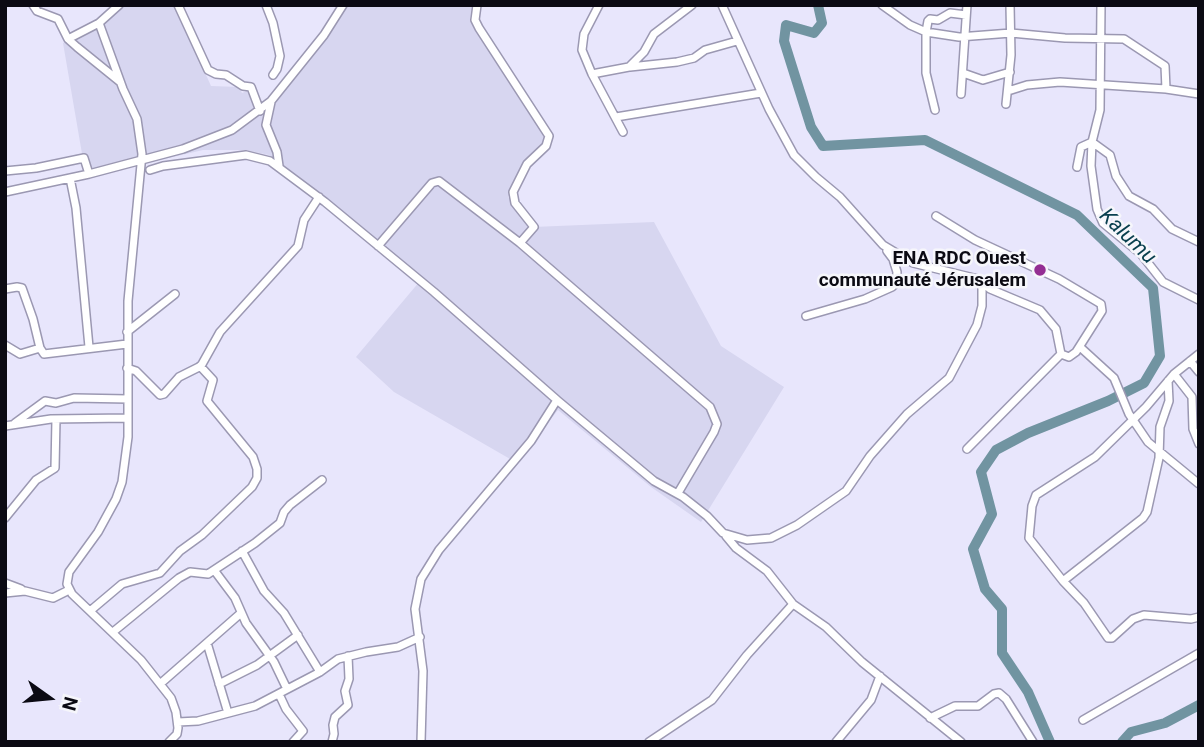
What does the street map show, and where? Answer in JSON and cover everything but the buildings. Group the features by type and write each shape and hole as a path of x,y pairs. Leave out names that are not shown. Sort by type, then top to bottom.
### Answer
{"street":[{"path":"33,5 37,11 60,20 68,39 120,81"},
{"path":"68,39 99,23 119,5"},
{"path":"178,5 208,70 251,87 260,111"},
{"path":"266,5 274,23 280,56 279,65 273,75"},
{"path":"5,192 89,174 219,136 260,111 271,101 324,36 343,5"},
{"path":"477,5 475,20 479,28 549,136 546,146 527,164 513,192 515,202 534,227 520,243"},
{"path":"599,5 584,34 583,57 623,132"},
{"path":"629,67 644,52 654,34 692,5"},
{"path":"722,5 761,93 799,160 840,197 883,246 893,259 897,272 896,283 892,287 856,302 806,316"},
{"path":"882,5 910,25 926,32 964,37 1011,33 1065,38 1126,39 1154,61 1164,65 1166,89"},
{"path":"961,94 967,5"},
{"path":"1006,104 1010,72 1010,5"},
{"path":"1101,5 1101,85 1091,166 1097,209 1102,221 1141,254 1163,282 1199,300"},
{"path":"935,110 926,73 926,32 930,19 936,20 950,13 966,15"},
{"path":"99,23 137,119 142,159 141,182 131,254 125,462 116,499 98,532 69,572 69,590 141,660 173,703 178,722 177,738 169,742"},
{"path":"592,74 686,60 705,50 737,41"},
{"path":"963,73 983,80 1010,72"},
{"path":"1008,91 1027,85 1060,82 1166,89 1199,94"},
{"path":"616,117 761,93"},
{"path":"271,101 266,125 277,152 279,166"},
{"path":"1077,167 1081,147 1092,142"},
{"path":"1092,142 1110,155 1116,176 1129,196 1155,211 1172,229 1199,242"},
{"path":"150,170 246,155 265,158 279,166 462,315 557,400 654,481 678,493 707,516 736,548 767,571 793,604 826,627 854,655 961,742"},
{"path":"141,182 156,156"},
{"path":"5,171 84,158 89,174"},
{"path":"70,178 77,217 89,347"},
{"path":"378,246 432,183 439,181 444,182 520,243 710,407 716,421 715,432 678,493"},
{"path":"127,368 136,371 160,395 179,377 200,366 220,332 298,246 304,220 319,197"},
{"path":"936,216 975,240 1059,279 1101,304 1102,311 1080,347 1069,356 1062,354"},
{"path":"883,246 913,263 981,282 990,289 1028,304 1046,315 1056,328 1062,354"},
{"path":"723,533 747,540 771,538 797,525 846,491 870,456 907,414 952,374 978,321 982,302 981,282"},
{"path":"5,289 22,288 44,354 127,344"},
{"path":"127,332 175,294"},
{"path":"5,345 20,354 40,348"},
{"path":"1080,347 1111,374 1124,405 1143,436 1199,484"},
{"path":"967,449 1062,354"},
{"path":"1199,354 1171,378 1093,459 1034,498 1029,540 1080,598 1096,623 1110,638 1139,616 1191,619 1199,617"},
{"path":"1190,361 1199,372"},
{"path":"90,611 122,584 160,573 180,551 202,535 257,478 253,457 206,401 213,380 200,366"},
{"path":"1171,378 1199,404"},
{"path":"1063,581 1145,516 1152,497 1160,453 1160,427 1169,401 1171,378"},
{"path":"1192,397 1193,429 1199,444"},
{"path":"15,424 45,401 57,403 74,398 128,399"},
{"path":"421,742 424,687 415,609 418,588 439,550 531,441 557,400"},
{"path":"5,426 55,419 128,418"},
{"path":"5,518 36,480 55,468 55,419"},
{"path":"113,632 186,573 208,574 242,551 276,526 286,509 322,480"},
{"path":"242,551 264,591 281,609 320,672"},
{"path":"214,570 235,598 240,613 287,689"},
{"path":"5,583 52,598 69,590"},
{"path":"5,593 25,591"},
{"path":"649,742 712,700 747,655 793,604"},
{"path":"160,684 240,613"},
{"path":"219,684 257,665 298,635"},
{"path":"178,722 198,721 255,706 320,672 338,659 398,647 420,637"},
{"path":"207,643 228,713"},
{"path":"1083,720 1199,653"},
{"path":"332,742 332,725 335,718 348,705 345,691 349,679 348,656"},
{"path":"836,742 870,700 880,676"},
{"path":"930,719 955,706 978,706 999,693 1006,699 1033,742"},
{"path":"279,694 303,732 293,742"}],"shaded area":[{"path":"122,5 175,5 211,86 239,87 242,93 247,91 251,98 268,107 347,5 472,5 470,20 546,139 521,166 508,197 533,227 654,222 721,346 784,387 701,522 651,487 558,410 517,463 394,392 356,357 420,281 269,155 246,150 203,150 86,177 63,43 107,22"}],"waterway":[{"name":"Kalumu","path":"818,5 822,23 814,33 786,25 784,41 811,127 823,146 925,140 1077,215 1153,288 1160,356 1144,383 1108,401 1028,433 996,450 981,472 992,514 973,549 985,589 1002,609 1002,653 1028,692 1050,742"},
{"name":"Kalumu","path":"1122,742 1131,732 1165,723 1199,705"}],"place":[{"name":"ENA RDC Ouest communauté Jérusalem","path":"1040,270"}]}
